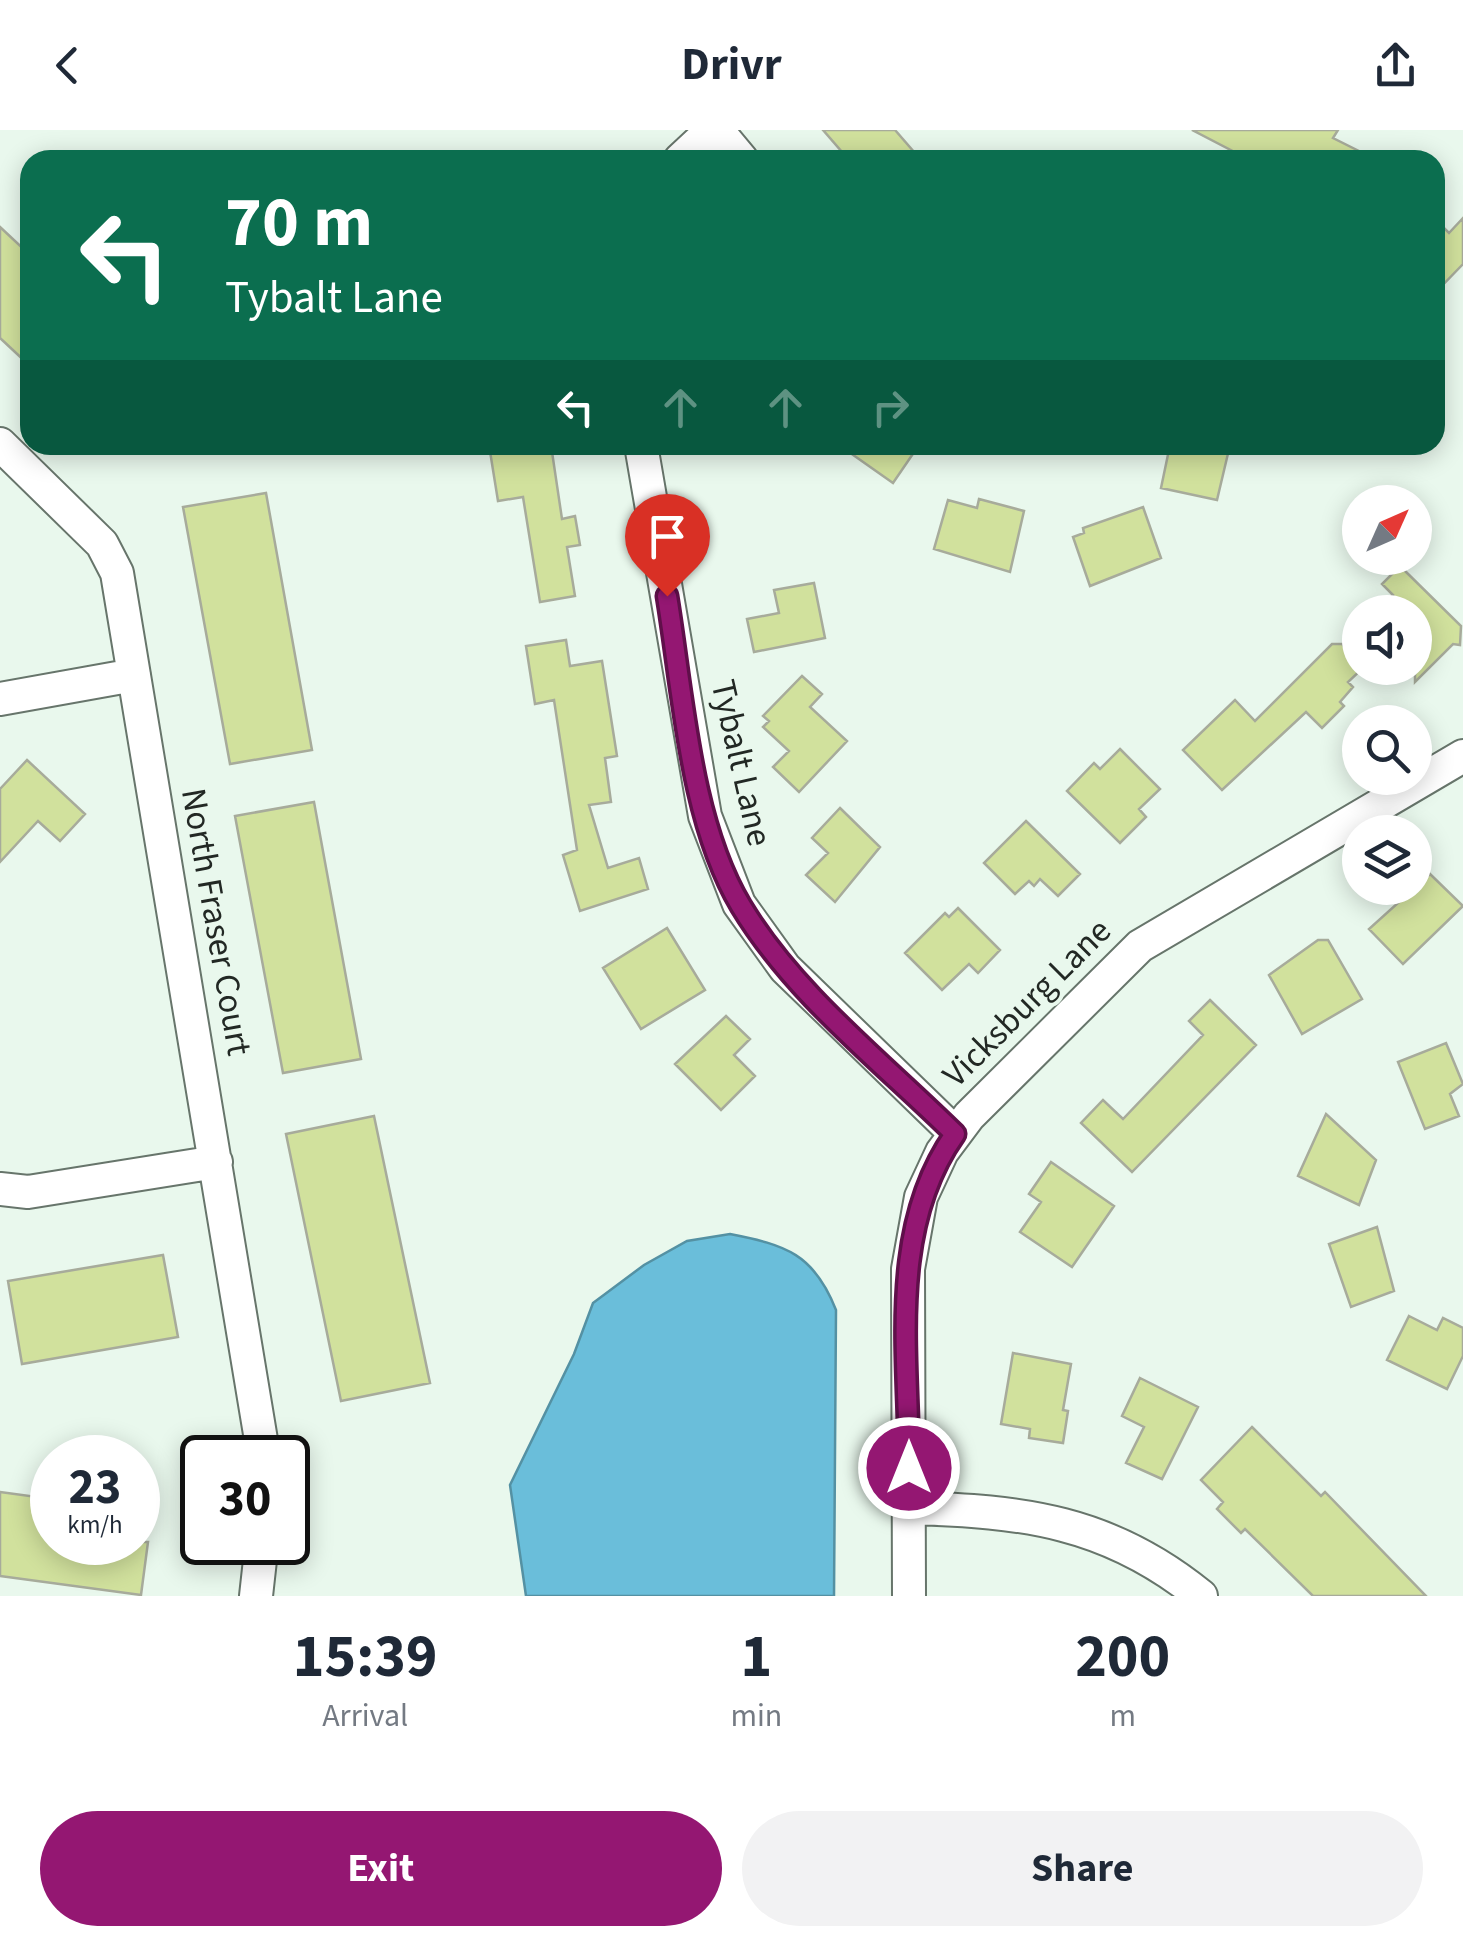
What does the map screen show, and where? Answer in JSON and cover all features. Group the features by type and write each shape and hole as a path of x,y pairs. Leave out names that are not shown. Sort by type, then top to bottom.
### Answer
{"street":[{"path":"691,150 714,130 733,150"},
{"name":"North Fraser Court","path":"0,444 110,556 118,573 260,1435"},
{"name":"Tybalt Lane","path":"643,455 705,816 740,904 785,968 955,1134"},
{"path":"0,698 134,676"},
{"name":"Vicksburg Lane","path":"909,1596 912,1230 929,1178 955,1134 1101,980 1150,938 1463,756"},
{"path":"0,1189 28,1192 216,1162"},
{"path":"909,1508 1013,1512 1071,1526 1146,1556 1201,1596"},
{"path":"256,1596 259,1565"}],"water":[{"path":"730,1234 796,1255 818,1276 836,1310 834,1596 526,1596 510,1485 574,1354 593,1303 644,1265 687,1241"}],"building":[{"path":"823,130 895,130 912,150 840,150"},
{"path":"1192,130 1338,130 1333,138 1357,150 1231,150"},
{"path":"1463,218 1463,264 1445,283 1445,229 1449,233"},
{"path":"0,227 20,246 20,357 0,338"},
{"path":"491,455 552,455 562,519 575,516 580,545 567,547 575,596 540,602 523,497 498,501"},
{"path":"853,455 912,455 893,483"},
{"path":"1168,455 1228,455 1217,500 1161,488"},
{"path":"266,493 312,750 230,764 183,507"},
{"path":"979,499 1024,511 1010,572 934,549 948,500 977,508"},
{"path":"1143,507 1161,558 1090,586 1073,537 1084,533 1083,528"},
{"path":"1391,575 1409,575 1429,595 1393,595 1382,584"},
{"path":"814,583 825,638 754,652 747,619 779,613 774,590"},
{"path":"1432,597 1461,626 1460,645 1453,644 1432,665"},
{"path":"566,640 570,666 602,661 617,756 605,758 611,802 589,805 608,868 639,858 648,889 580,911 563,855 577,850 554,700 535,704 526,646"},
{"path":"1332,644 1342,644 1342,685 1353,687 1340,702 1342,708 1322,728 1306,712 1222,790 1183,750 1235,700 1255,721"},
{"path":"802,676 822,694 810,707 847,741 799,792 773,767 789,751 763,727 769,721 763,716"},
{"path":"1120,749 1160,789 1139,809 1146,817 1120,843 1067,791 1094,763 1100,769"},
{"path":"27,760 85,814 60,841 38,821 0,862 0,789"},
{"path":"314,802 361,1059 283,1073 235,816"},
{"path":"840,808 880,847 835,902 806,875 828,853 812,838"},
{"path":"1026,821 1080,874 1058,896 1040,879 1034,886 1029,881 1015,894 984,863"},
{"path":"1432,876 1463,906 1403,964 1369,929 1396,905 1432,905"},
{"path":"958,908 1000,950 978,973 969,964 942,990 905,953 945,913 949,917"},
{"path":"667,928 705,990 641,1029 603,968"},
{"path":"1318,940 1328,940 1362,999 1302,1034 1269,975"},
{"path":"1210,1000 1256,1045 1132,1172 1081,1123 1103,1100 1123,1119 1203,1035 1189,1021"},
{"path":"726,1016 750,1039 734,1055 755,1076 721,1110 675,1064"},
{"path":"1446,1043 1463,1084 1450,1094 1459,1116 1425,1129 1398,1062"},
{"path":"1326,1114 1376,1160 1359,1205 1298,1176"},
{"path":"374,1116 430,1383 341,1401 286,1134"},
{"path":"1051,1162 1114,1206 1072,1267 1020,1232 1041,1202 1029,1194"},
{"path":"1377,1227 1394,1291 1351,1307 1329,1244"},
{"path":"163,1255 178,1337 22,1364 8,1281"},
{"path":"1409,1316 1437,1330 1443,1318 1463,1328 1463,1356 1447,1389 1387,1360"},
{"path":"1013,1353 1071,1364 1063,1410 1068,1411 1063,1443 1029,1438 1030,1429 1001,1424"},
{"path":"1140,1378 1198,1407 1162,1479 1126,1463 1144,1427 1122,1416"},
{"path":"1252,1427 1321,1496 1325,1492 1426,1596 1313,1596 1245,1529 1241,1533 1217,1509 1223,1502 1201,1480"},
{"path":"0,1492 30,1496 30,1565 145,1565 141,1595 0,1576"}],"route":[{"path":"667,596 705,816 740,904 785,968 955,1134 920,1197 912,1230 908,1269 909,1468"}]}
